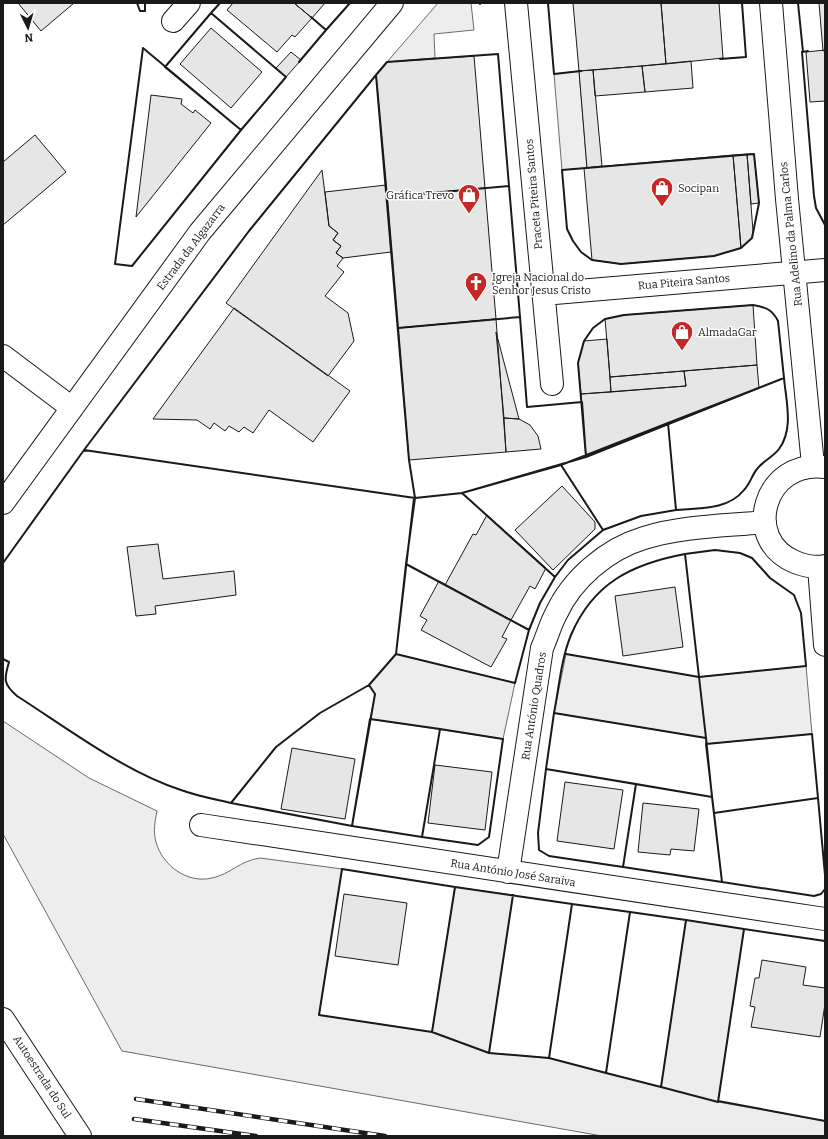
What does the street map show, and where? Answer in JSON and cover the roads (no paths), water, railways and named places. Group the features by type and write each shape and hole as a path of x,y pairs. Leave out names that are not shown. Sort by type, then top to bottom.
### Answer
{"main road":[{"path":"172,21 189,3"},
{"name":"Estrada da Algazarra","path":"3,503 200,232 392,3"},
{"name":"Praceta Piteira Santos","path":"516,3 552,384"},
{"name":"Rua Adelino da Palma Carlos","path":"771,3 787,199 819,466 797,469 779,481 772,490 765,505 765,522 768,537 777,550 789,560 803,566 822,566 825,645"},
{"name":"Rua Piteira Santos","path":"543,294 825,270"},
{"path":"3,356 72,408"},
{"name":"Rua António Quadros","path":"508,872 542,648 556,613 577,582 608,554 643,538 685,530 765,522"},
{"name":"Rua António José Saraiva","path":"201,826 825,919"},
{"name":"Autoestrada do Sul","path":"3,1018 80,1136"}],"railway":[{"path":"136,1099 385,1136"},
{"path":"134,1119 256,1136"}],"place":[{"name":"Socipan","path":"662,208"},
{"name":"Gráfica Trevo","path":"469,214"},
{"name":"Igreja Nacional do Senhor Jesus Cristo","path":"476,302"},
{"name":"AlmadaGar","path":"682,352"}]}
